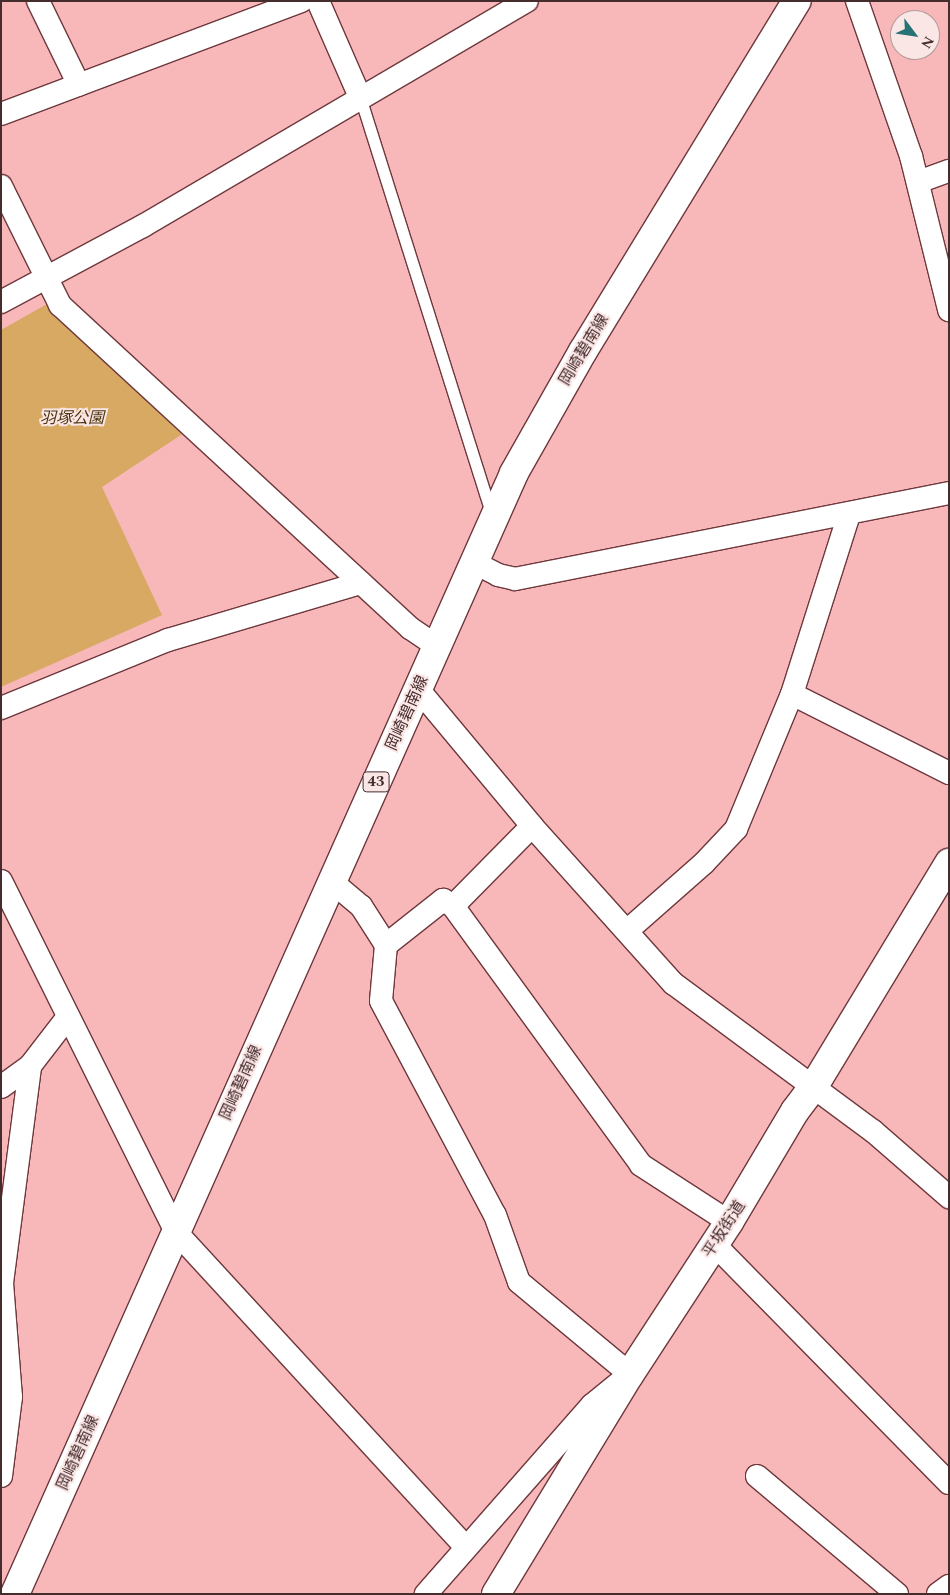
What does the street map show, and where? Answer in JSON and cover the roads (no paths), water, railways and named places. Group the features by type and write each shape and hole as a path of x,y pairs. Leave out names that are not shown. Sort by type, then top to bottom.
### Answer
{"main road":[{"name":"岡崎碧南線","path":"15,1594 514,473 583,351 797,1"},
{"name":"平坂街道","path":"496,1594 630,1374 722,1233 795,1111 814,1086 949,863"}],"street":[{"path":"38,1 78,85"},
{"path":"1,114 301,1"},
{"path":"318,1 360,97"},
{"path":"1,302 144,226 360,97 527,1"},
{"path":"857,1 941,253 949,310"},
{"path":"918,182 949,171"},
{"path":"1,186 60,305 410,628 436,646"},
{"path":"473,562 498,575 515,579 949,493"},
{"path":"628,930 736,829 792,694 849,514"},
{"path":"1,708 168,640 362,583"},
{"path":"418,689 532,826 628,930 674,984 719,1020 814,1086 949,1197"},
{"path":"792,694 949,773"},
{"path":"453,906 532,826"},
{"path":"1,881 67,1018 176,1232 466,1547"},
{"path":"331,881 361,906 386,945 381,1001 495,1215 519,1282 630,1374 592,1406 426,1594"},
{"path":"386,945 443,900 453,906 641,1165 722,1233 949,1484"},
{"path":"1,1087 30,1066 67,1018"},
{"path":"1,1476 11,1397 2,1283 30,1066"},
{"path":"757,1476 897,1594"},
{"path":"938,1594 949,1586"}],"lane":[{"path":"360,97 493,518"}],"park label":[{"name":"羽塚公園","path":"72,418"}]}
